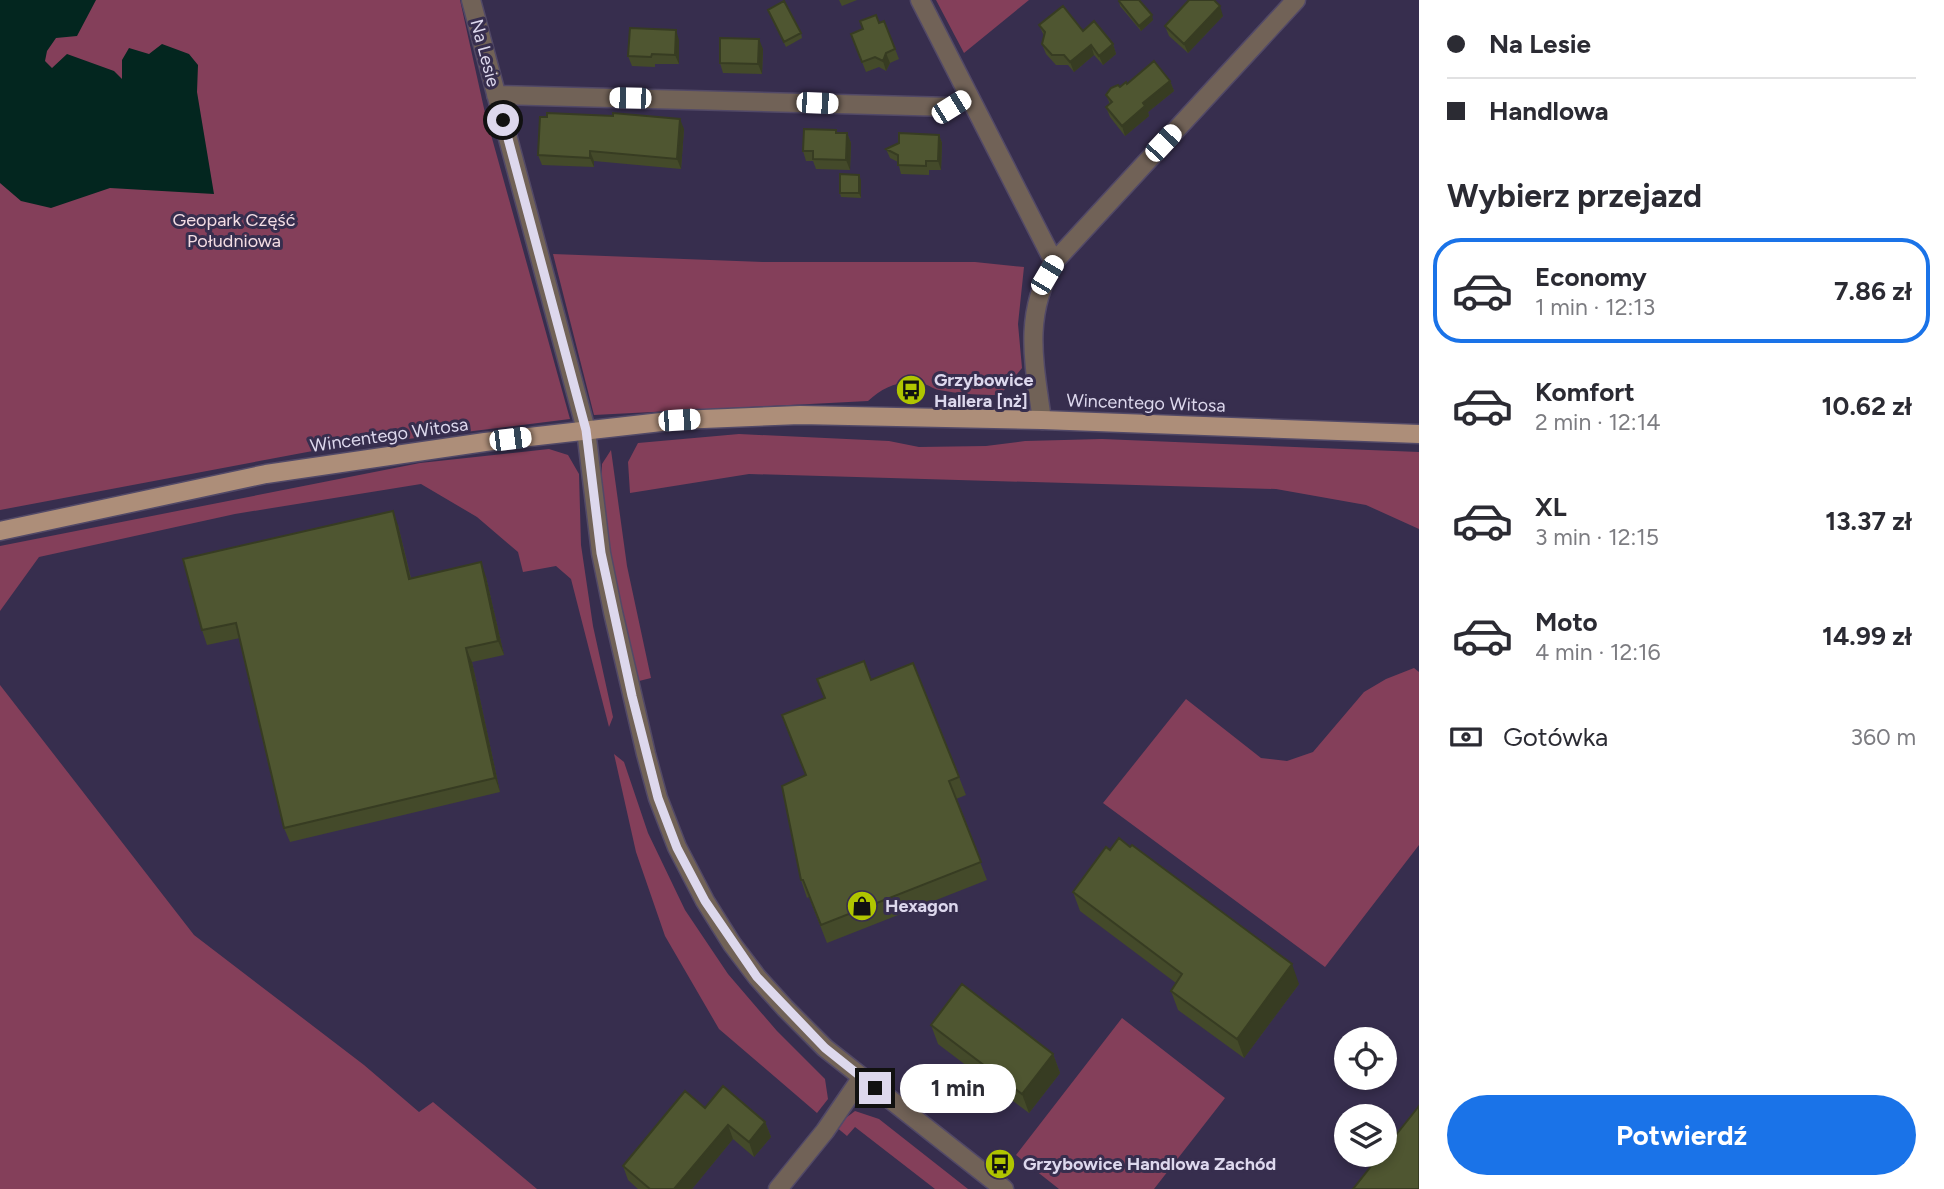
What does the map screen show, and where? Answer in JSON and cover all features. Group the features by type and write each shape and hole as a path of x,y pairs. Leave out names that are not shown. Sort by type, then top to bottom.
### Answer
{"main road":[{"name":"Wincentego Witosa","path":"0,531 266,474 586,430 751,416 1042,421 1419,434"}],"street":[{"name":"Na Lesie","path":"471,0 586,430 601,553 616,625 652,776 677,848 705,901 757,977 825,1048 1004,1189"},
{"path":"920,0 1054,262"},
{"path":"1042,421 1032,330 1041,288 1054,262 1296,0"},
{"path":"496,95 951,107 968,96"},
{"path":"778,1189 825,1131 862,1077"}],"green space":[{"name":"Geopark Część Południowa","path":"0,0 460,0 485,113 570,419 318,450 0,510"},
{"path":"936,0 1029,0 964,53"},
{"path":"553,254 763,262 975,262 1024,267 1018,324 1022,368 1000,395 954,392 908,382 880,391 868,401 594,415"},
{"path":"739,434 889,441 919,447 1102,439 1419,452 1419,529 1366,505 1276,489 749,474 630,493 628,462 638,443"},
{"path":"549,449 568,455 579,474 581,545 593,626 613,717 609,727 571,579 556,566 523,572 518,552 477,517 421,484 235,514 39,557 0,611 0,546 420,463"},
{"path":"611,450 627,566 651,678 639,681 613,568 601,485 602,464"},
{"path":"1414,668 1419,672 1419,845 1325,967 1103,803 1186,699 1261,758 1287,761 1313,752 1364,692 1386,679"},
{"path":"0,685 194,935 364,1065 419,1112 433,1102 537,1189 0,1189"},
{"path":"614,754 624,762 648,833 685,910 728,974 777,1031 825,1079 828,1099 817,1113 719,1029 665,936 636,852"},
{"path":"1122,1018 1225,1098 1154,1189 1059,1189 1016,1155"},
{"path":"855,1111 879,1119 968,1189 935,1189 855,1127 847,1136 835,1126"}],"shaded area":[{"path":"0,0 96,0 77,36 56,38 47,51 45,61 52,68 67,54 114,71 122,79 122,60 129,48 149,54 162,44 189,54 198,65 197,92 214,194 110,188 51,208 21,201 0,183"}],"building":[{"path":"1120,0 1139,0 1152,15 1139,26"},
{"path":"1189,0 1214,0 1220,6 1184,44 1165,26"},
{"path":"784,1 801,33 784,42 768,10"},
{"path":"1063,6 1083,31 1094,21 1113,44 1099,56 1091,45 1070,62 1064,55 1052,55 1042,44 1045,32 1039,25"},
{"path":"876,15 879,23 884,21 895,49 886,53 883,61 875,57 862,62 851,34 863,29 860,21"},
{"path":"630,28 676,30 675,55 628,56"},
{"path":"720,38 759,39 758,64 720,63"},
{"path":"1154,61 1170,81 1143,103 1145,106 1122,126 1106,107 1112,102 1106,95 1111,88 1118,85 1120,87 1126,82 1127,84"},
{"path":"547,113 613,116 613,113 680,119 677,159 590,151 590,158 538,155 540,117 547,117"},
{"path":"804,129 847,133 846,160 813,159 813,151 803,151"},
{"path":"899,133 939,135 938,161 926,161 926,166 898,165 898,155 886,149 899,143"},
{"path":"840,174 859,175 859,193 840,193"},
{"path":"393,511 409,579 481,562 498,641 466,648 495,778 284,828 236,623 202,630 183,559"},
{"path":"864,661 871,680 913,663 959,777 949,781 981,862 821,925 801,880 782,786 806,775 782,715 825,698 817,679"},
{"path":"1119,838 1292,964 1237,1039 1171,991 1182,974 1073,892 1106,847 1110,850"},
{"path":"962,984 1053,1054 1022,1094 931,1025"},
{"path":"723,1086 765,1122 749,1142 728,1125 674,1189 650,1189 623,1166 685,1091 705,1108"},
{"path":"1419,1106 1419,1189 1353,1189 1370,1167 1397,1167 1397,1134"}],"place":[{"name":"Grzybowice Hallera [nż]","path":"911,390"},
{"name":"Hexagon","path":"862,906"},
{"name":"Grzybowice Handlowa Zachód","path":"1000,1164"}],"route":[{"path":"503,120 586,430 601,553 632,696 658,798 677,848 705,901 757,977 825,1048 875,1088"}]}
